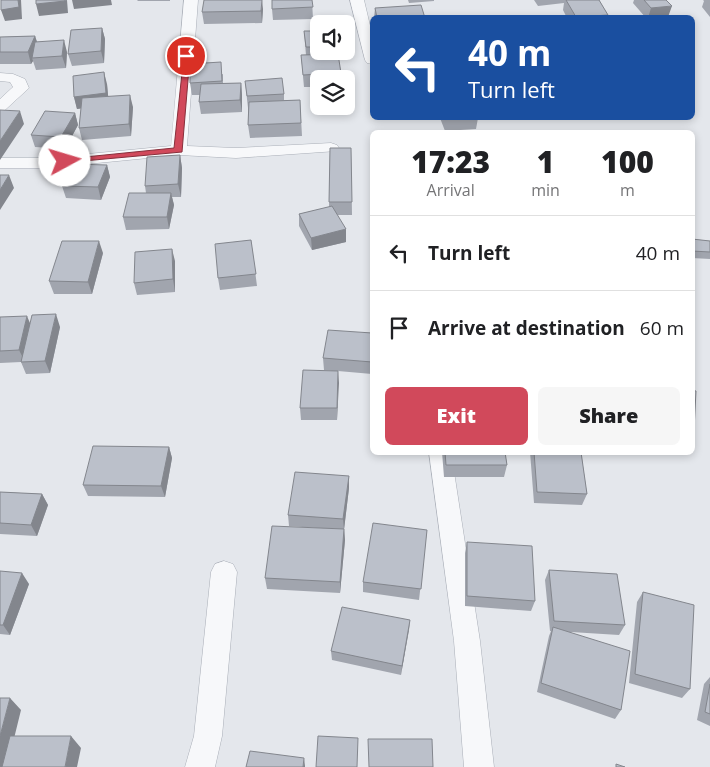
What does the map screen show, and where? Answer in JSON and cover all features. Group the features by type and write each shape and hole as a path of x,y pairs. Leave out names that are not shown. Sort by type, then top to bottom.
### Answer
{"street":[{"path":"179,150 191,0"},
{"path":"357,0 370,52"},
{"path":"0,77 13,78 20,82 21,88 0,107"},
{"path":"1,164 46,163 179,150 236,153 331,148"},
{"path":"440,455 467,641 479,767"},
{"path":"200,767 208,736 224,572"}],"building":[{"path":"1,0 18,0 19,7 1,10"},
{"path":"36,0 65,0 65,1 36,4"},
{"path":"204,0 262,0 261,11 202,12"},
{"path":"272,0 312,0 313,7 272,9"},
{"path":"566,0 599,0 608,15 575,15"},
{"path":"644,0 666,0 672,6 651,8"},
{"path":"421,5 424,15 376,15 375,8"},
{"path":"102,28 101,51 68,54 71,30"},
{"path":"304,31 310,31 310,47 306,47"},
{"path":"35,36 28,52 0,52 0,37"},
{"path":"64,40 62,56 32,58 35,42"},
{"path":"301,55 310,55 310,60 339,60 341,70 310,70 310,75 303,75"},
{"path":"221,62 222,81 190,83 190,64"},
{"path":"104,72 106,93 74,97 73,76"},
{"path":"282,78 284,94 247,96 245,81"},
{"path":"241,83 240,100 199,102 201,84"},
{"path":"130,95 129,124 79,128 82,98"},
{"path":"300,100 301,123 248,125 249,102"},
{"path":"0,110 20,111 0,141"},
{"path":"45,111 75,113 61,137 31,135"},
{"path":"330,148 351,148 352,202 329,202"},
{"path":"180,155 178,184 145,186 147,157"},
{"path":"72,164 107,165 98,187 62,186"},
{"path":"0,175 9,175 0,190"},
{"path":"129,193 171,193 167,217 123,217"},
{"path":"332,206 346,229 311,238 299,214"},
{"path":"695,239 710,241 710,252 695,251"},
{"path":"251,240 256,274 218,278 215,244"},
{"path":"62,241 99,241 88,282 49,281"},
{"path":"172,249 173,279 134,283 135,252"},
{"path":"56,314 45,361 21,362 32,315"},
{"path":"27,316 19,350 0,351 0,317"},
{"path":"328,330 370,333 370,362 323,358"},
{"path":"303,370 338,371 337,408 300,408"},
{"path":"93,446 169,447 161,486 83,485"},
{"path":"445,455 505,455 507,465 446,465"},
{"path":"534,455 581,455 587,494 537,492"},
{"path":"295,472 349,476 343,519 288,515"},
{"path":"0,492 42,494 31,525 0,523"},
{"path":"373,523 427,530 421,589 363,582"},
{"path":"272,526 344,529 340,582 265,578"},
{"path":"467,542 532,546 535,601 467,596"},
{"path":"549,570 617,574 625,625 554,621"},
{"path":"0,571 22,573 3,625 0,625"},
{"path":"643,592 694,605 690,689 635,674"},
{"path":"342,607 410,620 402,666 331,651"},
{"path":"553,627 630,651 621,710 541,683"},
{"path":"710,684 710,714 705,712"},
{"path":"0,698 10,698 0,736"},
{"path":"10,736 71,736 65,767 2,767"},
{"path":"318,736 358,738 357,767 316,767"},
{"path":"368,739 432,739 433,767 369,767"},
{"path":"250,751 304,758 303,767 246,767"}],"route":[{"path":"65,161 179,150 186,56"}]}
